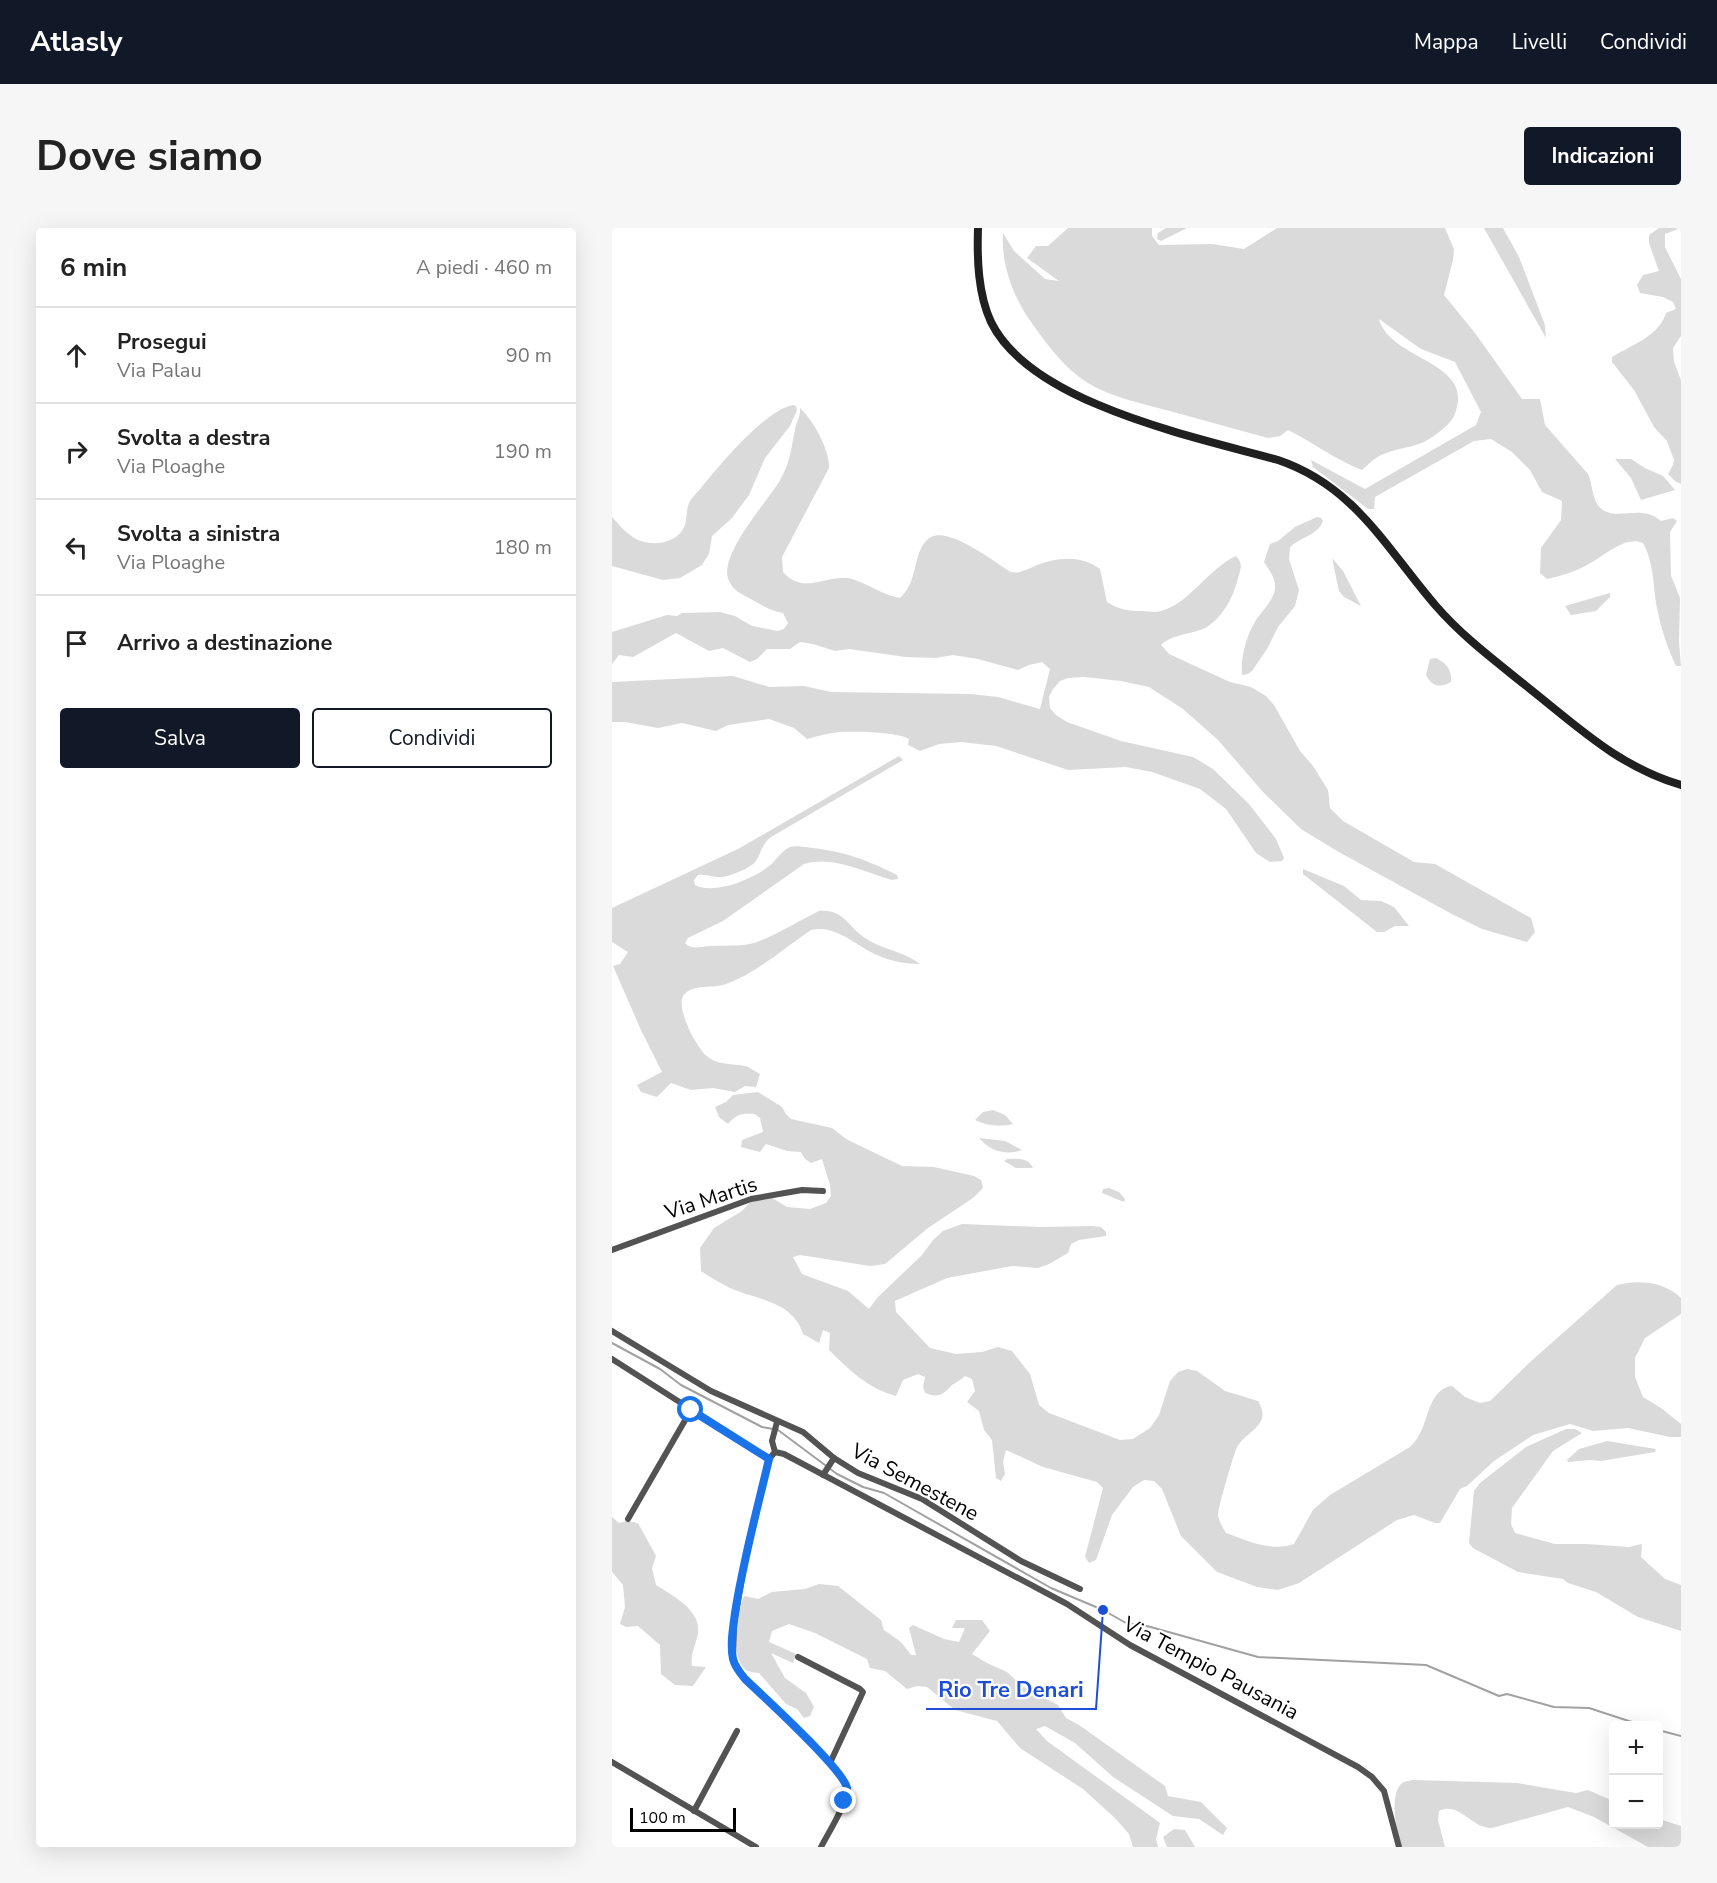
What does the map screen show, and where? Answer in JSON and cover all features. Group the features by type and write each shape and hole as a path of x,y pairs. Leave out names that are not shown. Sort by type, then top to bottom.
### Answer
{"main road":[{"path":"978,228 980,280 988,314 1002,339 1030,366 1052,382 1101,407 1288,464 1323,481 1365,517 1437,608 1478,647 1615,756 1643,771 1681,785"}],"street":[{"name":"Via Martis","path":"612,1250 750,1199 802,1190 823,1191"},
{"name":"Via Semestene","path":"612,1331 711,1391 803,1432 834,1458 858,1473 922,1499 1021,1561 1080,1589"},
{"path":"612,1359 769,1459"},
{"path":"628,1519 691,1410"},
{"path":"777,1422 772,1441 775,1452 769,1459 747,1549 732,1640 733,1657 736,1667 745,1679 830,1762 844,1782 847,1791 844,1801 821,1847"},
{"name":"Via Tempio Pausania","path":"775,1452 784,1454 1067,1604 1130,1645 1358,1767 1372,1777 1384,1791 1399,1847"},
{"path":"823,1475 834,1458"},
{"path":"798,1657 863,1692 830,1762"},
{"path":"694,1811 737,1731"},
{"path":"612,1762 756,1847"}],"shaded area":[{"path":"1068,228 1152,228 1152,236 1159,245 1212,244 1244,249 1277,228 1445,228 1454,249 1444,295 1475,333 1522,399 1540,399 1545,425 1588,474 1596,502 1609,513 1643,513 1652,515 1661,521 1673,518 1677,521 1670,532 1671,576 1680,598 1681,666 1676,666 1665,637 1657,608 1651,566 1643,543 1636,541 1622,544 1567,574 1547,579 1540,573 1541,548 1561,520 1562,501 1542,492 1530,470 1512,452 1491,439 1474,441 1375,497 1374,509 1368,509 1313,467 1311,460 1365,489 1476,425 1481,412 1455,362 1421,349 1379,319 1385,332 1396,342 1449,377 1456,388 1458,401 1452,420 1434,436 1420,444 1381,455 1362,470 1288,430 1280,436 1268,438 1116,396 1079,377 1055,354 1023,309 1009,278 1004,256 1003,233 1014,251 1045,279 1059,281 1027,258 1036,246 1048,246"},
{"path":"1166,228 1187,228 1161,241 1157,239 1158,233"},
{"path":"1484,228 1503,228 1519,257 1545,325 1546,338"},
{"path":"1659,228 1681,228 1665,234 1665,247 1681,279 1681,336 1673,348 1674,362 1681,380 1681,484 1668,474 1674,460 1667,441 1654,427 1634,390 1612,362 1612,357 1651,334 1666,313 1676,309 1673,302 1663,297 1640,293 1637,285 1643,275 1659,271 1649,243 1649,235"},
{"path":"793,405 797,410 790,426 765,458 749,495 732,518 712,536 709,554 702,565 680,578 663,580 612,566 612,517 636,539 649,543 671,540 682,531 685,525 690,501 719,466 769,417"},
{"path":"800,408 820,436 827,453 829,468 782,557 783,572 790,579 812,583 837,578 852,579 900,598 909,586 924,544 931,537 939,535 960,541 1011,572 1021,572 1045,562 1061,559 1085,561 1100,569 1107,602 1124,610 1157,612 1181,601 1217,569 1236,556 1240,564 1240,572 1234,592 1217,619 1205,628 1170,639 1161,645 1169,654 1230,682 1251,687 1266,696 1274,705 1300,751 1313,766 1328,790 1330,808 1343,821 1414,862 1435,864 1531,918 1535,932 1527,942 1482,929 1337,851 1301,829 1263,792 1218,740 1183,709 1149,687 1121,681 1084,677 1068,678 1060,681 1053,689 1049,697 1050,708 1067,722 1121,741 1193,757 1213,769 1249,804 1276,839 1284,858 1282,861 1270,862 1256,853 1226,809 1200,789 1152,772 1126,767 1068,770 996,746 961,742 939,744 920,751 908,745 909,739 886,733 840,732 807,739 794,728 769,719 728,725 716,731 682,723 658,728 612,722 612,682 733,676 769,687 804,686 831,692 971,694 998,697 1040,709 1050,669 1042,662 1018,670 953,655 936,658 906,657 849,649 835,651 800,642 790,649 767,649 757,659 750,662 723,648 709,651 676,633 633,657 619,655 612,664 612,632 667,615 720,612 735,616 752,626 778,631 784,629 788,623 783,613 765,607 737,591 729,581 727,571 736,545 786,468"},
{"path":"1615,459 1631,459 1663,476 1675,490 1641,500 1631,478"},
{"path":"1317,517 1323,521 1321,526 1290,547 1289,559 1299,590 1295,606 1278,627 1252,671 1242,675 1243,654 1250,632 1270,601 1275,588 1272,574 1264,562 1270,544 1278,541 1295,527"},
{"path":"1332,558 1343,571 1361,606 1344,597 1339,591"},
{"path":"1610,593 1610,597 1596,611 1571,615 1565,606"},
{"path":"1436,658 1448,668 1451,682 1437,685 1428,679 1426,675 1430,659"},
{"path":"899,756 903,760 771,837 756,861 750,866 726,876 698,875 694,880 695,885 703,888 733,884 762,871 781,853 795,846 856,857 897,875 898,879 892,880 837,863 804,864 723,921 688,938 685,943 694,947 754,943 819,911 827,911 845,919 871,942 920,964 898,962 882,957 829,930 811,930 759,967 737,979 721,985 692,989 683,996 682,1010 685,1019 693,1038 703,1053 717,1062 748,1067 760,1074 756,1087 745,1086 735,1092 713,1088 691,1090 671,1083 657,1097 641,1092 637,1085 662,1072 613,966 620,964 628,952 612,942 612,908 738,849"},
{"path":"1303,869 1344,886 1361,900 1381,901 1394,907 1409,926 1395,926 1384,932 1377,932 1303,874"},
{"path":"758,1092 782,1107 791,1119 832,1128 846,1139 902,1166 934,1167 974,1176 981,1180 983,1188 973,1198 928,1228 885,1264 870,1266 800,1255 793,1257 802,1274 848,1291 869,1309 877,1298 922,1255 933,1240 943,1231 962,1224 1101,1227 1106,1232 1106,1236 1079,1240 1071,1244 1068,1253 1049,1264 1038,1268 1012,1266 947,1278 895,1301 896,1312 930,1348 956,1354 982,1352 998,1347 1012,1351 1030,1374 1039,1405 1049,1413 1120,1440 1133,1439 1150,1428 1159,1415 1170,1381 1178,1372 1187,1369 1197,1371 1225,1391 1258,1401 1262,1409 1261,1422 1237,1447 1220,1504 1218,1516 1226,1533 1268,1546 1294,1544 1313,1510 1330,1495 1410,1447 1418,1437 1434,1399 1444,1388 1452,1386 1465,1397 1480,1403 1490,1401 1617,1285 1625,1283 1643,1282 1660,1285 1681,1298 1681,1314 1645,1338 1635,1358 1635,1377 1643,1397 1681,1424 1681,1437 1670,1437 1628,1428 1593,1431 1570,1424 1533,1435 1494,1461 1467,1486 1460,1489 1440,1523 1414,1515 1397,1520 1299,1583 1278,1590 1257,1587 1217,1572 1181,1536 1162,1489 1154,1481 1144,1480 1133,1487 1112,1515 1096,1560 1089,1563 1085,1557 1103,1488 1097,1482 1043,1467 1006,1450 1003,1461 1005,1474 1001,1481 996,1478 992,1440 984,1430 979,1411 967,1402 975,1391 972,1379 965,1376 943,1393 933,1395 925,1393 923,1387 925,1377 918,1374 903,1380 896,1396 886,1393 860,1378 829,1350 830,1333 823,1330 819,1343 803,1334 798,1323 783,1308 730,1288 701,1271 700,1248 714,1228 742,1211 753,1199 769,1196 787,1207 810,1209 826,1203 831,1196 822,1159 811,1163 801,1152 787,1151 766,1144 760,1152 741,1147 742,1140 763,1132 760,1118 755,1114 743,1114 728,1124 719,1117 715,1107 726,1102 733,1095"},
{"path":"993,1110 1005,1115 1013,1124 984,1124 975,1120 983,1112"},
{"path":"979,1138 1005,1141 1022,1150 999,1151 988,1146"},
{"path":"1007,1159 1025,1160 1033,1168 1016,1168 1004,1161"},
{"path":"1109,1188 1119,1192 1125,1199 1124,1202 1102,1193 1103,1189"},
{"path":"1566,1429 1575,1429 1582,1433 1553,1451 1512,1508 1511,1524 1515,1533 1555,1544 1629,1547 1642,1544 1641,1557 1665,1579 1681,1585 1681,1631 1638,1617 1596,1592 1568,1583 1563,1579 1518,1572 1473,1548 1469,1543 1474,1491 1480,1483 1526,1447"},
{"path":"1607,1441 1656,1449 1655,1452 1601,1461 1568,1462 1567,1460 1579,1449"},
{"path":"612,1517 619,1523 627,1521 638,1523 656,1556 652,1568 656,1585 678,1599 695,1617 698,1633 692,1653 692,1666 706,1667 693,1686 675,1685 661,1674 660,1645 638,1626 626,1627 620,1624 625,1607 623,1585 612,1572"},
{"path":"819,1584 838,1586 881,1620 884,1630 901,1642 911,1655 916,1655 909,1628 913,1625 944,1639 959,1642 965,1628 952,1628 956,1620 982,1620 990,1631 972,1654 1007,1672 1022,1686 1058,1705 1066,1718 1165,1786 1168,1796 1201,1802 1227,1828 1223,1835 1199,1819 1173,1816 1113,1777 1075,1743 1045,1726 1036,1729 1047,1741 1160,1823 1156,1839 1158,1847 1133,1847 1129,1834 1115,1818 1083,1789 1020,1748 997,1721 955,1710 927,1687 917,1686 907,1689 885,1671 870,1668 867,1659 815,1633 789,1624 772,1631 769,1642 796,1654 793,1663 771,1653 785,1678 806,1693 814,1707 810,1716 804,1718 797,1709 786,1704 759,1673 747,1671 741,1663 736,1645 737,1623 744,1596 758,1599 772,1592 805,1589"},
{"path":"1406,1781 1517,1783 1576,1793 1588,1790 1609,1799 1609,1825 1568,1807 1492,1828 1478,1824 1459,1812 1446,1809 1439,1811 1438,1820 1445,1847 1402,1847 1396,1825 1395,1798 1401,1784"},
{"path":"1663,1820 1681,1826 1681,1847 1648,1847 1616,1829 1663,1829"},
{"path":"1174,1829 1185,1830 1195,1847 1167,1847 1163,1837"}],"waterway":[{"path":"612,1343 660,1369 681,1385 762,1427 778,1430 837,1474 863,1487 884,1493 1051,1588 1103,1610 1126,1623 1147,1626 1258,1657 1426,1665 1499,1696 1507,1694 1554,1707 1589,1708 1629,1721"},
{"path":"1663,1731 1681,1736"}],"place":[{"name":"Rio Tre Denari","path":"1103,1610"}],"route":[{"path":"691,1410 769,1459 747,1549 732,1640 733,1657 736,1667 745,1679 830,1762 846,1785 847,1793 844,1801"}]}
